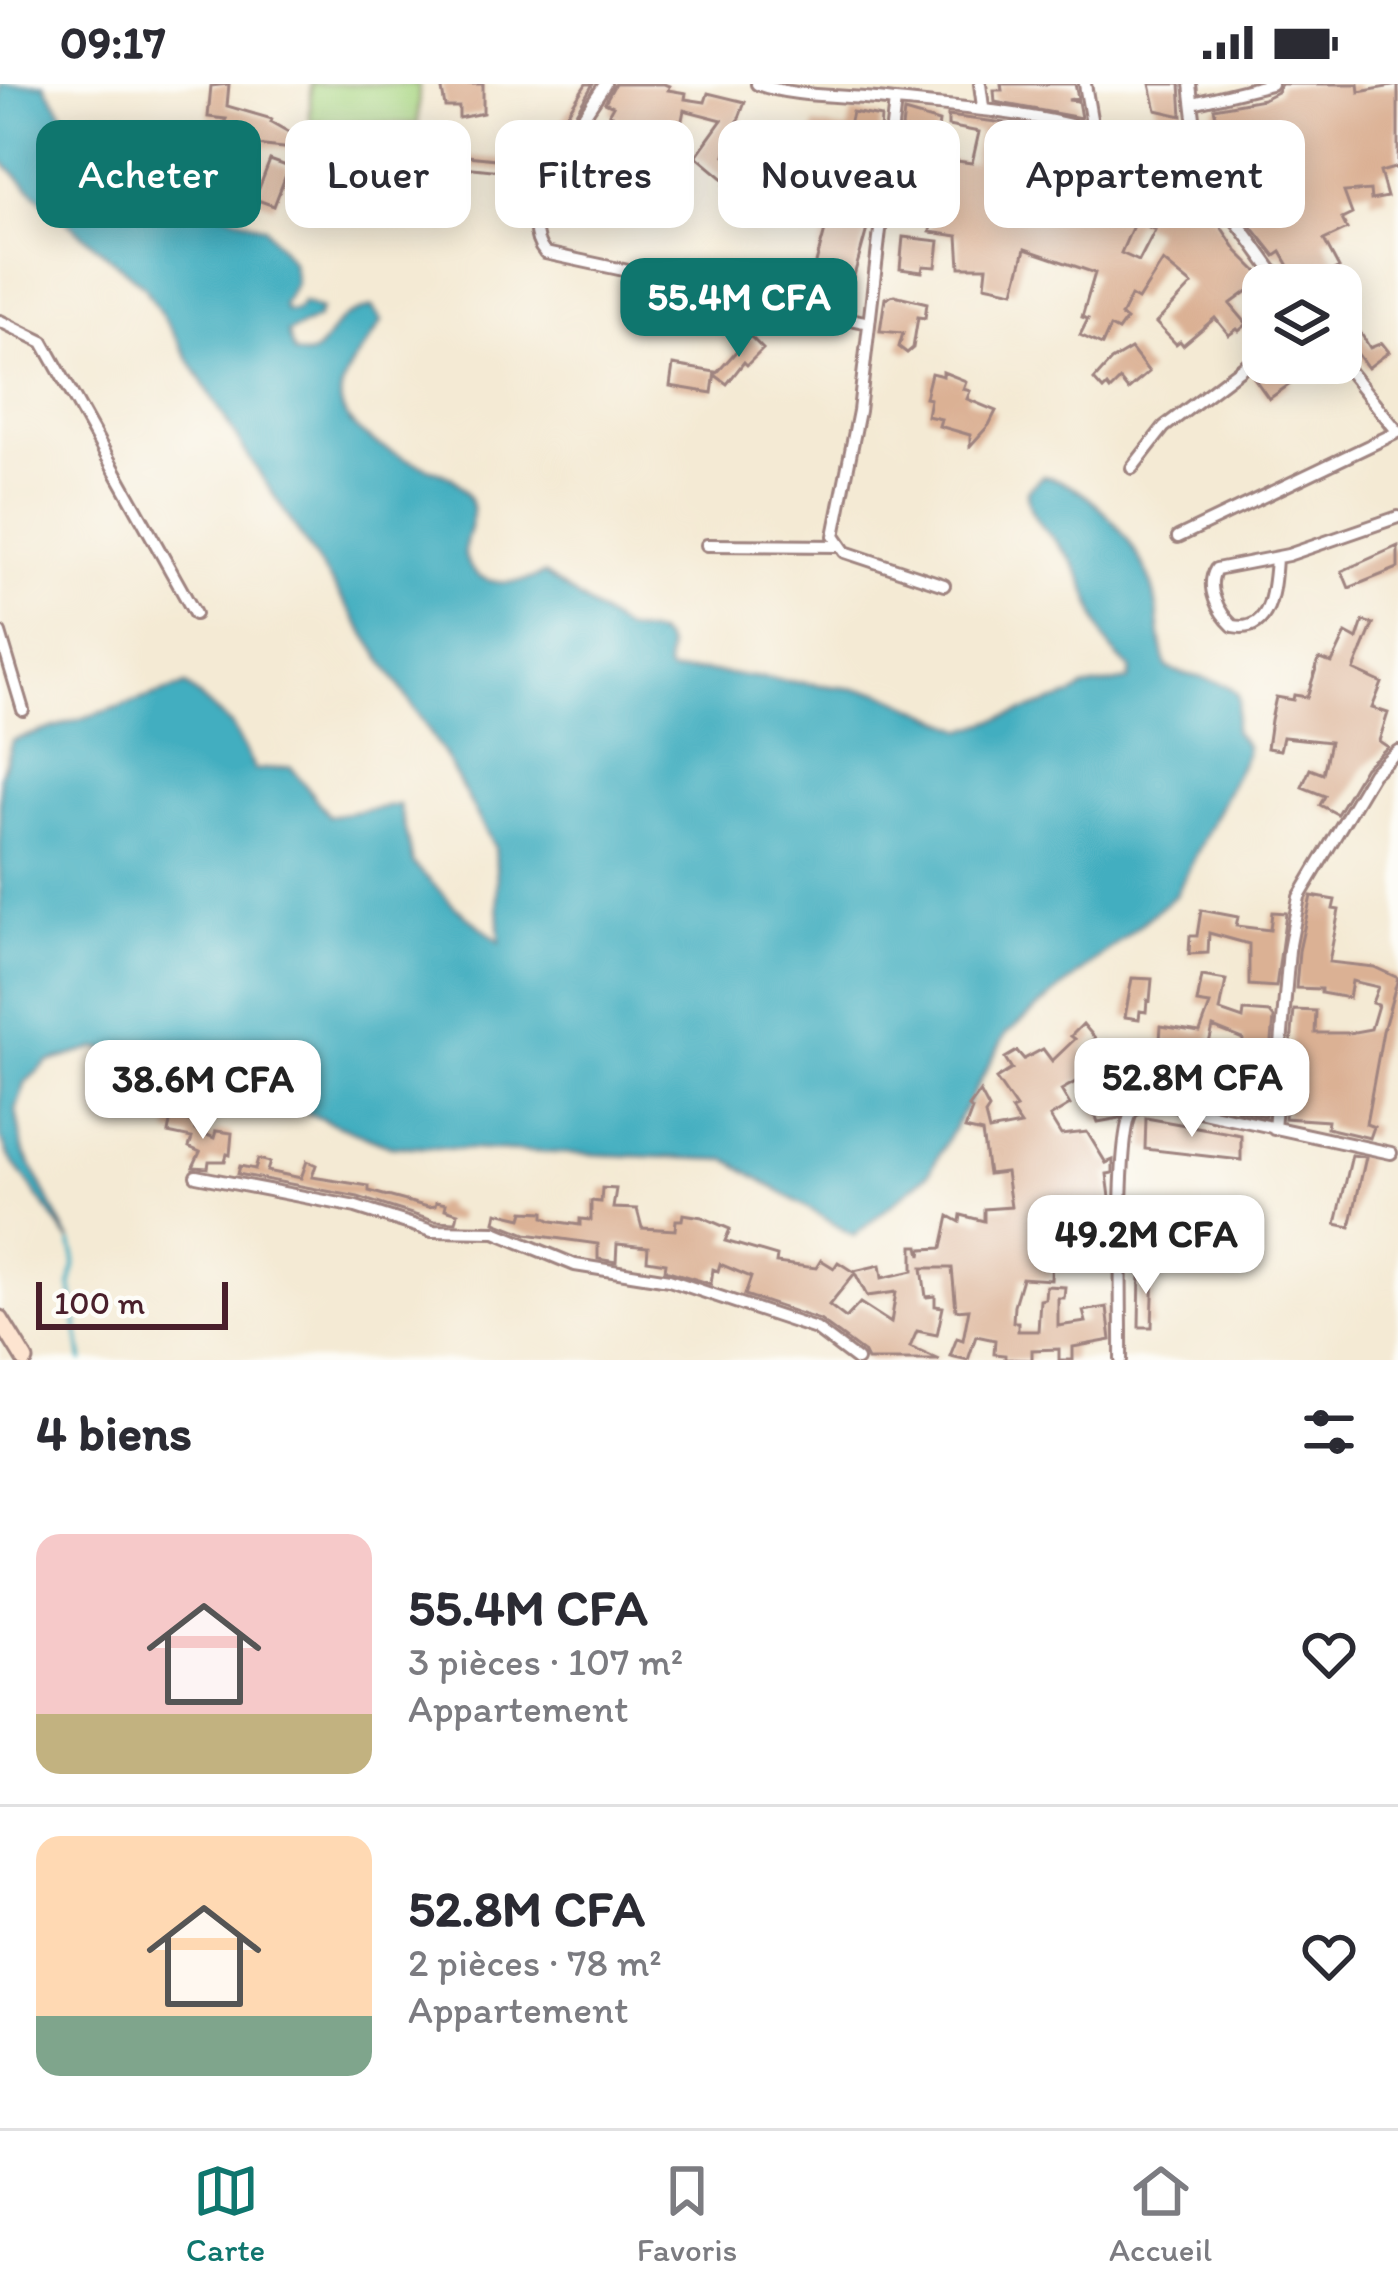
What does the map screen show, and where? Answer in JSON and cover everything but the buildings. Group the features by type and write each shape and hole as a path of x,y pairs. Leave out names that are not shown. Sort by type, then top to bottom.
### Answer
{"main road":[{"path":"0,1319 25,1360"}],"street":[{"path":"605,84 545,181 536,236 545,254 869,323"},
{"path":"758,84 982,107 1045,120"},
{"path":"980,84 982,107"},
{"path":"1085,84 1091,120"},
{"path":"1190,84 1195,120"},
{"path":"1193,103 1271,84"},
{"path":"895,101 859,411 834,536 845,552 944,585"},
{"path":"1240,228 1266,264"},
{"path":"0,321 44,341 195,614"},
{"path":"1132,468 1164,427 1242,368"},
{"path":"1178,537 1398,432 1359,384"},
{"path":"1276,558 1273,593 1264,616 1246,628 1233,626 1218,606 1212,575 1224,565 1276,558 1398,517"},
{"path":"706,545 838,546"},
{"path":"0,633 23,710"},
{"path":"1274,1129 1289,950 1299,897 1372,773 1398,751"},
{"path":"1121,1360 1121,1169 1126,1119 1140,1105 1156,1102 1391,1153"},
{"path":"196,1176 356,1207 432,1231 495,1232 574,1265 669,1280 815,1329 857,1360"}],"green space":[{"path":"311,84 419,84 418,120 310,120"}],"water":[{"path":"0,84 44,84 68,120 36,120 36,194 0,159"},
{"path":"265,227 292,262 296,282 283,305 286,311 296,310 303,302 321,309 317,319 287,333 294,353 312,354 337,324 354,313 372,307 382,321 350,369 341,404 361,433 452,478 465,491 472,514 465,554 475,573 504,582 544,574 624,630 656,634 664,640 671,673 703,671 880,692 965,730 1083,688 1129,680 1131,669 1117,657 1100,629 1077,569 1035,518 1028,501 1027,491 1042,476 1078,490 1112,520 1148,575 1167,667 1229,687 1239,700 1234,731 1246,746 1246,754 1176,895 1006,1034 929,1173 854,1236 728,1160 390,1146 198,1070 97,1048 48,1062 26,1082 16,1110 23,1150 71,1243 8,1155 0,1136 0,778 12,741 186,685 232,726 255,770 291,767 329,816 399,805 413,863 455,907 500,942 495,848 442,751 248,456 144,286 75,228"}],"waterway":[{"path":"71,1243 75,1260 71,1284 82,1360"}]}
